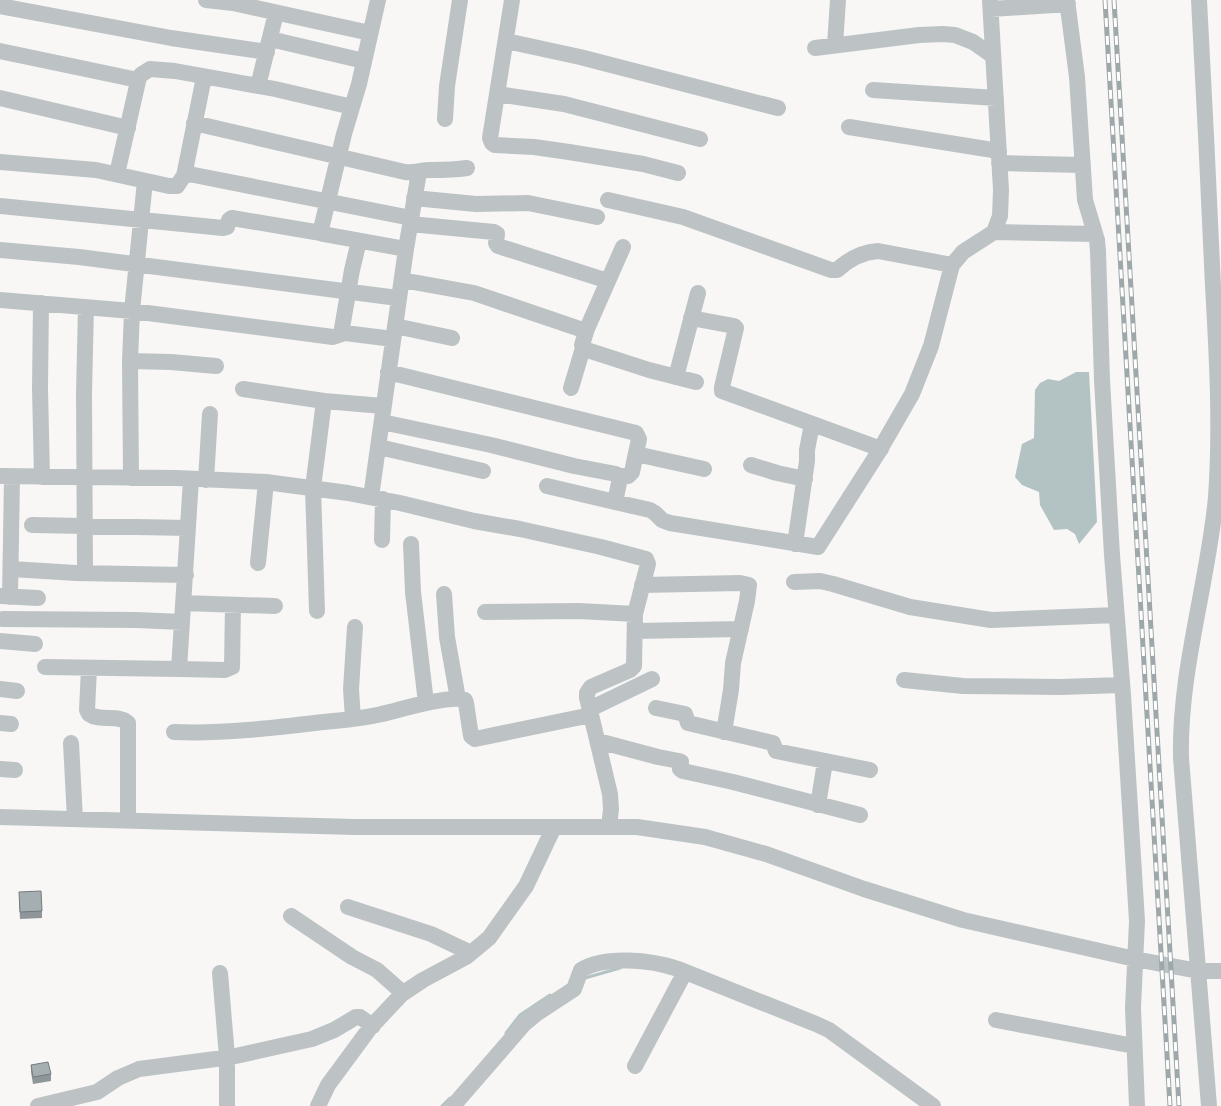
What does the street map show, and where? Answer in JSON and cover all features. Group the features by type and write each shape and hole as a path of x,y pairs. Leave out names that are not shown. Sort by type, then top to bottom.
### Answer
{"street":[{"path":"206,0 233,3 370,33"},
{"path":"321,233 320,229 378,0"},
{"path":"445,119 447,86 460,0"},
{"path":"512,0 490,138 494,144 534,147 588,155 643,164 678,173"},
{"path":"835,45 838,0"},
{"path":"1199,0 1218,314 1219,471 1211,538 1193,636 1180,734 1209,1106"},
{"path":"994,232 1000,216 1001,205 990,5 1067,2 1077,77 1085,200 1098,251 1102,380 1137,921 1133,1008 1137,1106"},
{"path":"0,6 171,38 269,46 364,61"},
{"path":"258,86 276,13"},
{"path":"815,48 919,35 943,34 955,35 973,42 994,56"},
{"path":"506,41 580,57 778,108"},
{"path":"0,51 138,80"},
{"path":"117,174 138,80 142,74 150,69 258,86 352,106"},
{"path":"0,162 96,170 176,186 184,176 204,77"},
{"path":"872,90 996,98"},
{"path":"497,94 564,104 700,139"},
{"path":"0,98 128,128"},
{"path":"194,123 339,155 405,172 467,168"},
{"path":"849,127 999,157 1083,165"},
{"path":"382,540 377,498 379,447 398,298 419,172"},
{"path":"184,176 189,174 410,221 494,232 497,234 496,243 498,246 608,281"},
{"path":"131,478 130,361 132,311 145,181"},
{"path":"414,198 476,204 528,203 597,217"},
{"path":"608,200 683,218 831,270 838,270 851,259 878,251 952,265"},
{"path":"0,206 224,228 227,227 229,220 232,218 406,249"},
{"path":"546,486 650,510 664,521 816,548 820,546 881,449 912,394 931,346 952,265 963,252 994,232 1095,234"},
{"path":"341,334 359,241"},
{"path":"571,388 586,332 623,247"},
{"path":"0,250 79,256 398,298"},
{"path":"402,280 474,293 586,332"},
{"path":"676,377 698,293"},
{"path":"0,300 132,311 333,337 350,333 394,332 452,338"},
{"path":"41,303 42,477"},
{"path":"85,573 84,394 86,307"},
{"path":"691,318 734,326 736,328 722,391 881,449"},
{"path":"583,348 649,370 696,382"},
{"path":"130,361 216,366"},
{"path":"243,389 324,401 383,414 491,445 574,466 619,476 631,474 639,436 632,431 388,372"},
{"path":"317,611 313,488 324,401"},
{"path":"179,669 188,528 210,414"},
{"path":"795,544 812,424"},
{"path":"379,447 483,471"},
{"path":"636,454 704,469"},
{"path":"751,465 804,479"},
{"path":"38,598 5,596 11,569 6,476 198,479 266,482 313,488 377,498 643,558 648,561 648,564 635,614 634,666 630,670 591,687 587,693 610,794 609,827"},
{"path":"615,502 619,476"},
{"path":"258,563 266,482"},
{"path":"32,525 188,528"},
{"path":"411,544 415,612 426,703"},
{"path":"11,569 85,573 186,574"},
{"path":"794,582 820,581 910,607 991,620 1116,615"},
{"path":"642,584 747,583 749,587 747,601 733,663 731,690 724,732"},
{"path":"444,594 447,637 458,699"},
{"path":"184,603 275,606"},
{"path":"45,667 225,670 232,667 233,605"},
{"path":"485,612 571,611 635,614"},
{"path":"3,619 182,622"},
{"path":"353,719 351,689 355,627"},
{"path":"634,631 740,629"},
{"path":"0,642 35,644"},
{"path":"89,668 87,710 89,714 98,718 124,719 128,723 128,820"},
{"path":"174,732 229,732 353,719 426,703 458,699 465,700 471,736 475,739 590,712 652,679"},
{"path":"904,680 973,686 1060,687 1122,685"},
{"path":"0,689 17,691"},
{"path":"656,708 684,714 688,723 773,743 774,750 776,751 870,770"},
{"path":"598,742 679,761 682,771 733,782 860,816"},
{"path":"71,743 75,819"},
{"path":"818,805 825,762"},
{"path":"0,817 355,826 637,827 705,837 766,854 864,889 963,920 1135,959 1198,970 1221,971"},
{"path":"318,1106 328,1085 373,1026 404,993 471,953 489,938 526,886 554,827"},
{"path":"348,907 431,934 471,953"},
{"path":"291,916 352,957 377,970 404,993"},
{"path":"453,1106 524,1024 572,990 580,972 586,967 623,960 657,963 683,976 808,1020 829,1030 933,1106"},
{"path":"220,973 228,1057 227,1106"},
{"path":"635,1066 683,976"},
{"path":"38,1106 97,1092 118,1078 139,1069 228,1057 312,1039 334,1030 356,1017 360,1017 373,1026"},
{"path":"996,1020 1134,1046"}],"shaded area":[{"path":"1076,372 1089,372 1097,522 1079,544 1075,534 1067,529 1054,530 1040,505 1039,492 1022,485 1015,477 1022,444 1034,438 1035,390 1040,383 1048,379 1059,381"}],"building":[{"path":"41,891 42,911 20,912 19,892"},
{"path":"48,1062 51,1074 33,1077 31,1065"}],"waterway":[{"path":"585,978 620,968"},
{"path":"506,1033 520,1015 550,995"},
{"path":"442,1106 450,1098"}],"railway":[{"path":"1105,0 1170,1106"},
{"path":"1114,0 1179,1106"}]}
